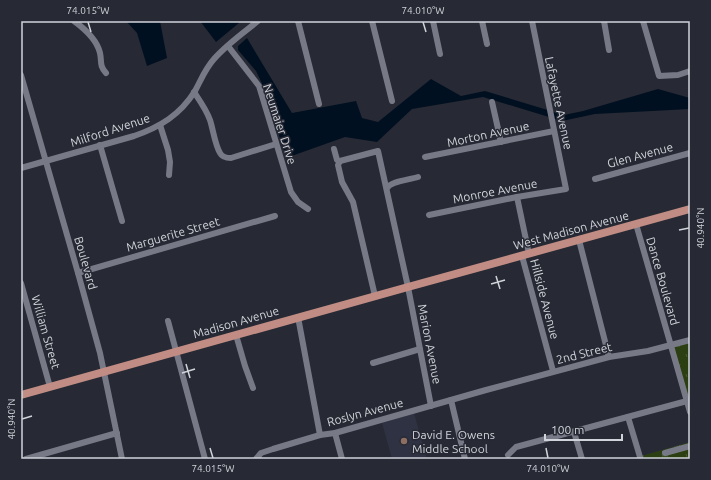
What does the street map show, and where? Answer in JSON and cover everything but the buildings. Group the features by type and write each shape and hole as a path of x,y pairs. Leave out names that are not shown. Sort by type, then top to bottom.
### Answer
{"main road":[{"name":"West Madison Avenue","path":"459,273 690,209"},
{"name":"Madison Avenue","path":"21,396 459,273"}],"street":[{"path":"74,21 90,35 94,41 100,54 102,68 106,73"},
{"name":"Milford Avenue","path":"21,168 134,136 160,125 180,110 194,92 205,71 215,58 258,21"},
{"path":"298,21 319,104"},
{"path":"372,21 392,101"},
{"path":"433,21 440,54"},
{"path":"482,21 487,44"},
{"name":"Lafayette Avenue","path":"532,21 566,189"},
{"path":"604,21 609,50"},
{"path":"643,21 659,76 678,75 690,71"},
{"name":"Neumaier Drive","path":"228,46 259,86 291,192 298,202 308,209"},
{"name":"Boulevard","path":"21,75 22,83 78,273 104,372 122,459"},
{"path":"194,92 210,119 218,149 220,154 223,156 231,158 276,144"},
{"path":"492,102 501,142"},
{"path":"160,125 168,150 170,162 169,175"},
{"name":"Morton Avenue","path":"425,157 554,131"},
{"path":"100,145 122,221"},
{"path":"334,149 337,160 340,161 338,165 342,182 350,195 354,206 375,296"},
{"name":"Marion Avenue","path":"340,161 378,151 408,287 431,406"},
{"name":"Glen Avenue","path":"595,179 690,153"},
{"path":"387,188 392,183 418,177"},
{"name":"Monroe Avenue","path":"429,215 517,197 566,189"},
{"name":"Hillside Avenue","path":"517,197 526,255 553,372"},
{"name":"Marguerite Street","path":"78,273 275,216"},
{"name":"Dance Boulevard","path":"636,224 690,412"},
{"path":"579,240 609,357"},
{"name":"William Street","path":"21,283 50,387"},
{"path":"298,318 320,435"},
{"path":"168,321 205,459"},
{"path":"236,335 253,388"},
{"name":"2nd Street","path":"483,391 609,357 648,351 690,340"},
{"path":"373,363 420,348"},
{"name":"Roslyn Avenue","path":"256,459 261,453 320,435 335,433 483,391"},
{"path":"451,400 465,459"},
{"path":"508,455 516,447 687,402"},
{"path":"628,417 640,457"},
{"path":"574,432 582,459"},
{"path":"26,459 117,433"},
{"path":"335,433 342,459"},
{"path":"665,453 690,446"}],"shaded area":[{"path":"126,21 160,21 167,58 147,66 137,33"},
{"path":"200,21 238,21 239,23 216,42"},
{"path":"247,38 292,113 356,101 362,118 378,122 431,79 461,96 485,91 564,115 583,111 658,89 690,98 690,109 595,114 562,121 483,97 412,109 377,142 345,137 286,158 265,90 256,71 238,50 238,46"},
{"name":"David E. Owens Middle School","path":"414,413 427,459 392,459 382,423"}],"green space":[{"path":"690,340 690,419 669,346"},
{"path":"690,442 690,459 631,459"}],"place":[{"name":"David E. Owens Middle School","path":"404,441"}]}
